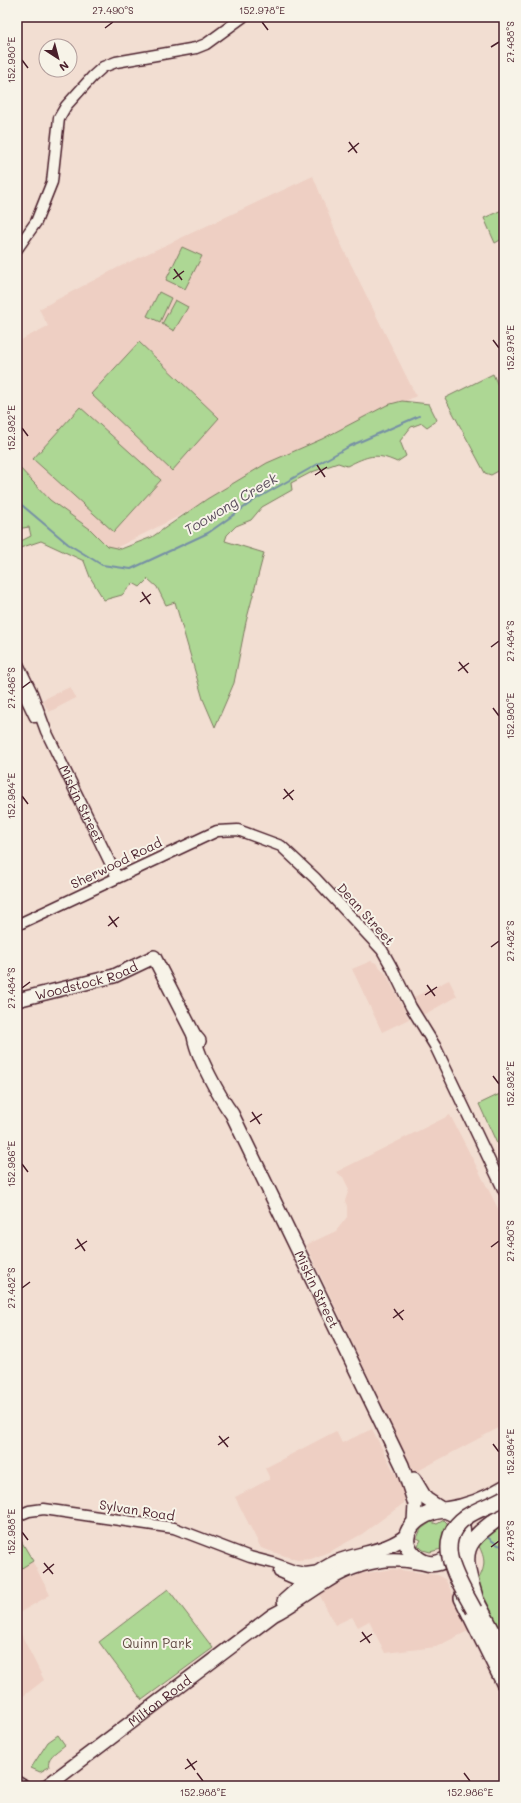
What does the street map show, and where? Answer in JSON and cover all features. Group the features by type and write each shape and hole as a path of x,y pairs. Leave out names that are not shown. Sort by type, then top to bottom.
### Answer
{"highway":[{"path":"504,1488 473,1504 427,1514 411,1528 408,1543 413,1554 422,1561 432,1563 446,1570 454,1580 504,1683"},
{"path":"504,1498 465,1518 453,1531 449,1542 450,1562 504,1653"},
{"path":"432,1563 450,1556 476,1523 504,1507"},
{"path":"444,1510 454,1514 459,1520 462,1528 458,1557 460,1569 474,1604 504,1668"},
{"path":"474,1604 466,1565 468,1550 477,1534 504,1514"}],"main road":[{"name":"Woodstock Road","path":"17,1000 114,976 154,957"},
{"name":"Miskin Street","path":"154,957 194,1035 195,1044 206,1068 232,1114 402,1465 415,1504 411,1528"},
{"name":"Miskin Street","path":"402,1465 412,1476 426,1499 444,1510"},
{"name":"Milton Road","path":"46,1786 273,1615 287,1609 310,1585 320,1571 341,1560 391,1545 411,1528"},
{"name":"Milton Road","path":"310,1585 346,1571 375,1563 399,1560 432,1563"},
{"path":"17,1783 22,1786"}],"street":[{"path":"17,257 29,242 54,175 59,118 66,106 92,77 103,67 116,62 196,48 206,44 243,17"},
{"path":"17,249 36,222"},
{"name":"Miskin Street","path":"17,662 39,710 46,732 117,877"},
{"name":"Miskin Street","path":"17,680 36,719 46,732"},
{"name":"Sherwood Road","path":"17,925 210,833 228,829"},
{"name":"Dean Street","path":"228,829 243,831 276,844 290,854 382,950 411,1007 434,1046 504,1191"},
{"name":"Sylvan Road","path":"17,1516 29,1511 44,1509 169,1526 250,1557 310,1585"},
{"name":"Sylvan Road","path":"250,1557 269,1561 299,1572 320,1571"}],"shaded area":[{"path":"313,176 339,240 416,396 102,555 17,482 17,342 48,326 39,309 121,266"},
{"path":"70,687 76,698 49,712 42,700"},
{"path":"371,961 376,963 386,974 409,1019 382,1032 352,969"},
{"path":"449,980 457,996 425,1014 421,1013 414,997"},
{"path":"450,1115 504,1220 504,1425 414,1473 306,1245 336,1231 347,1217 347,1206 345,1201 349,1189 343,1177 336,1172"},
{"path":"372,1429 402,1487 405,1498 404,1503 362,1534 331,1551 311,1559 297,1560 261,1548 235,1497 270,1479 265,1468 336,1431 342,1443"},
{"path":"17,1536 33,1562 50,1595 17,1614"},
{"path":"393,1569 438,1575 445,1579 469,1625 468,1631 436,1647 385,1653 369,1621 358,1627 352,1617 335,1625 319,1594 328,1588 360,1574"},
{"path":"17,1626 44,1680 17,1701"}],"green space":[{"path":"504,209 504,238 495,243 484,218"},
{"path":"182,247 202,256 185,289 166,280"},
{"path":"159,292 171,298 160,322 147,316"},
{"path":"175,300 188,307 174,331 162,324"},
{"path":"139,342 219,418 172,471 91,394"},
{"path":"493,374 504,399 504,468 491,475 485,473 445,398"},
{"path":"402,401 429,404 437,420 427,427 422,423 411,427 400,441 406,456 397,462 383,457 372,456 347,466 338,463 312,472 291,483 292,490 262,507 251,520 236,526 227,535 225,541 264,553 246,622 234,683 215,727 203,699 175,602 166,605 157,587 148,579 140,587 133,583 122,595 104,600 90,577 84,561 41,541 17,549 17,543 31,536 29,527 17,529 17,465 50,500 90,529 107,546 121,549 152,537 207,499 267,463 322,439 387,405"},
{"path":"80,407 161,480 114,532 33,459"},
{"path":"504,1092 504,1159 479,1104"},
{"path":"444,1520 450,1526 441,1549 430,1552 423,1550 418,1545 421,1540 417,1538 421,1529 431,1522 437,1524"},
{"path":"504,1523 504,1637 477,1582 482,1572 484,1563 484,1559 478,1544"},
{"path":"17,1534 33,1561 17,1571"},
{"name":"Quinn Park","path":"168,1589 213,1648 142,1700 99,1642"},
{"path":"58,1735 65,1745 51,1757 49,1760 49,1767 40,1772 31,1768 48,1742"}],"waterway":[{"name":"Toowong Creek","path":"17,501 68,544 102,565 131,569 208,533 256,499 350,446 419,416"},
{"path":"487,1537 498,1545 504,1546"}]}
